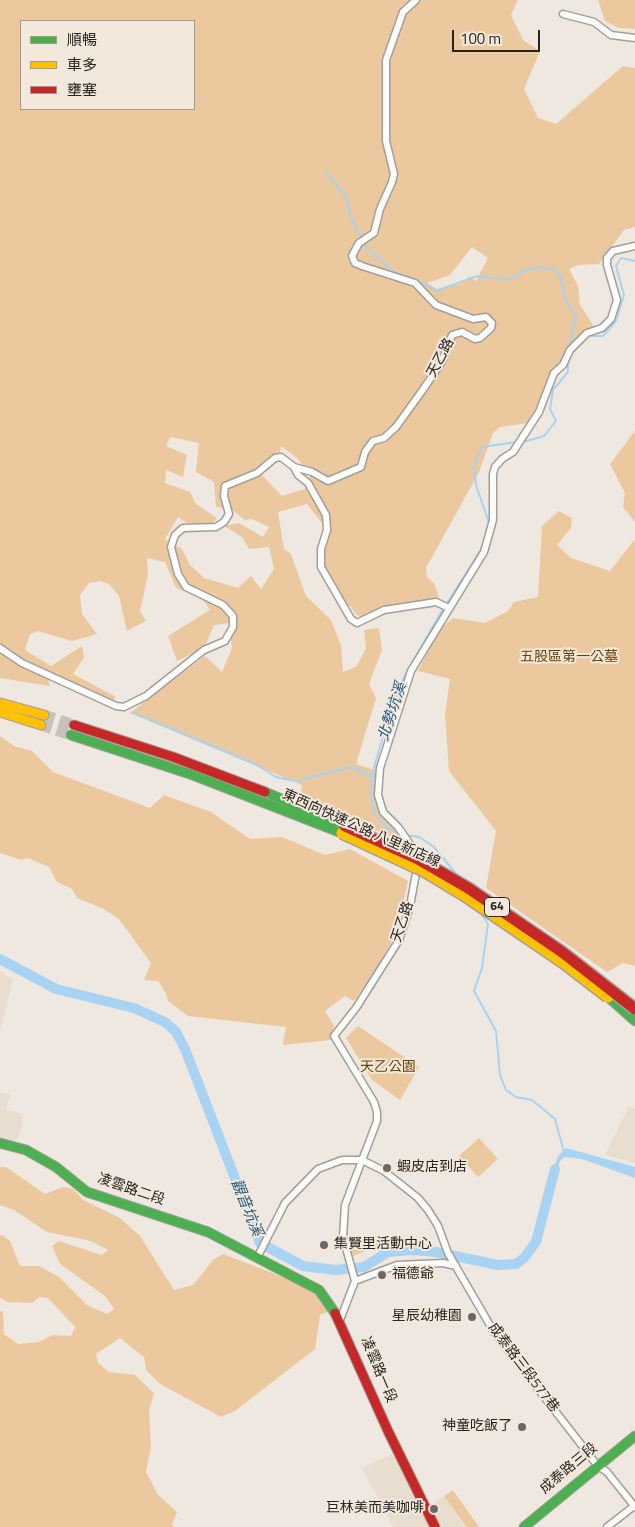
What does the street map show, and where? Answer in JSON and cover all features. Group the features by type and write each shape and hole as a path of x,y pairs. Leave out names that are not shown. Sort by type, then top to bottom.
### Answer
{"main road":[{"path":"0,703 43,720 0,712"},
{"name":"東西向快速公路 八里新店線","path":"73,730 172,757 276,796 426,872 464,895 564,963 635,1021"},
{"name":"東西向快速公路 八里新店線","path":"343,830 410,856 468,888 562,952 635,1009"},
{"name":"凌雲路二段","path":"0,1143 26,1150 56,1167 87,1192 208,1232 258,1256"},
{"name":"凌雲路一段","path":"258,1256 319,1290 340,1320 388,1431 435,1527"},
{"name":"成泰路三段","path":"527,1526 597,1465 635,1436"}],"street":[{"name":"天乙路","path":"294,467 312,472 328,481 361,467 365,452 373,441 384,438 396,427 441,364 452,334 462,332 476,339 480,338 491,328 492,323 486,318 473,319 436,305 415,283 355,263 352,256 358,243 374,232 380,209 394,174 386,141 386,60 403,12 416,0"},
{"path":"563,14 594,22 611,35 635,38"},
{"name":"天乙路","path":"354,1280 342,1237 345,1205 377,1121 377,1112 374,1102 334,1036 356,1008 403,933 420,856 398,827 383,812 378,795 378,780 397,709 411,671 480,560 494,520 493,474 495,467 502,459 513,452 539,412 554,373 563,365 570,350 587,333 602,328 611,318 617,300 607,265 607,258 613,251 635,246"},
{"path":"0,648 22,663 116,706 124,707 146,696 204,650 225,642 233,627 233,616 223,605 186,586 178,574 171,547 175,535 183,528 216,528 224,522 229,514 224,496 225,486 257,473 276,458 281,457 294,467 298,475 308,483 326,515 326,530 321,549 321,567 351,619 357,623 384,610 436,602 449,608"},
{"path":"258,1256 285,1203 318,1169 342,1160 362,1160"},
{"name":"成泰路三段577巷","path":"362,1160 384,1171 418,1198 438,1226 448,1253 494,1332 597,1465 607,1472 635,1507"},
{"path":"340,1320 354,1280 397,1265 443,1263 456,1266"},
{"path":"607,1527 635,1507"}],"shaded area":[{"path":"0,971 13,980 0,1030"},
{"path":"0,1092 11,1095 6,1110 22,1114 23,1121 17,1141 0,1137"},
{"path":"629,1106 635,1109 635,1163 605,1155"},
{"path":"394,1453 423,1510 444,1496 464,1527 393,1527 362,1468"}],"green space":[{"path":"0,0 518,0 511,15 523,40 540,51 524,89 538,118 556,124 623,66 635,68 635,227 624,230 599,264 578,265 569,269 578,286 580,305 593,325 580,346 554,372 528,423 500,427 493,433 479,472 426,568 427,577 434,583 439,597 425,604 398,605 372,619 358,616 330,583 322,559 326,528 307,504 278,512 284,549 291,554 306,596 331,620 341,645 343,672 357,666 366,648 364,630 379,628 382,650 369,684 376,698 356,764 377,771 379,806 408,837 405,842 300,800 302,785 130,713 205,656 222,672 232,648 229,623 214,625 204,648 177,661 168,636 210,610 201,597 176,588 165,562 147,558 148,575 140,611 146,621 127,631 119,596 109,584 100,581 89,583 80,595 82,614 97,634 72,641 38,631 30,634 25,650 51,666 82,646 84,658 73,674 116,697 112,703 44,669 50,686 0,678","holes":["472,247 488,258 476,281 470,276 460,284 437,289 427,283 450,275","170,437 199,443 196,472 214,482 216,507 231,509 245,520 252,519 269,527 263,537 239,523 224,526 242,537 249,549 269,547 274,569 261,589 251,576 238,588 204,578 190,565 182,549 165,539 178,517 197,530 206,530 217,518 196,504 190,492 165,483 166,470 183,477 187,455 166,446","281,446 297,458 310,474 305,489 282,496 261,474 279,457"]},
{"path":"598,0 635,0 635,29 619,28 605,21"},
{"path":"635,431 635,522 623,507 625,493 610,464"},
{"name":"五股區第一公墓","path":"559,511 572,518 571,528 557,545 571,558 610,571 635,539 635,966 623,963 607,972 486,888 496,831 449,771 445,714 450,679 418,671 439,630 453,618 485,623 508,611 514,602 538,597 542,526"},
{"path":"0,736 14,746 32,751 53,772 150,808 164,795 211,812 250,839 282,837 325,855 350,849 408,881 396,933 376,970 354,1001 345,996 325,1011 334,1026 331,1040 283,1045 286,1027 188,1016 168,1001 166,993 158,981 144,980 151,963 119,919 104,909 77,898 72,889 57,882 49,867 28,858 21,860 0,853"},
{"name":"天乙公園","path":"358,1026 419,1067 400,1100 372,1080 346,1038"},
{"path":"479,1138 498,1159 478,1177 459,1156"},
{"path":"0,1167 6,1167 45,1194 63,1187 73,1189 83,1200 120,1218 140,1236 174,1290 193,1285 214,1259 223,1254 314,1289 330,1311 320,1315 315,1349 235,1411 221,1417 160,1384 146,1370 144,1357 120,1338 96,1354 98,1363 109,1372 135,1375 154,1393 149,1412 151,1447 146,1472 158,1495 177,1512 172,1525 174,1527 0,1527 0,1311 3,1312 4,1334 18,1344 39,1342 52,1335 71,1336 75,1327 48,1298 39,1297 32,1303 7,1302 0,1298 0,1236 2,1235 10,1241 20,1266 39,1266 59,1277 87,1305 107,1314 114,1309 105,1296 60,1264 52,1246 59,1241 102,1255 108,1250 91,1241 47,1232 14,1210 0,1205"},
{"path":"351,1236 396,1239 353,1256 348,1240"},
{"path":"453,1490 479,1527 466,1527 444,1496"}],"water":[{"path":"566,1148 635,1167 635,1178 582,1159 565,1157 560,1161 554,1181 549,1182 558,1156"}],"waterway":[{"path":"326,173 346,196 352,220 366,247 394,272 423,283 436,291 477,276 507,280 524,271 540,267 555,270 561,276 565,298 576,317 569,347"},
{"name":"北勢坑溪","path":"586,336 603,336 616,321 624,295 616,266 621,258 635,261"},
{"name":"北勢坑溪","path":"523,442 544,436 556,421 550,409 553,390 568,372 568,359"},
{"name":"北勢坑溪","path":"487,529 489,523 476,485 474,466 482,447 516,442"},
{"name":"北勢坑溪","path":"401,834 386,827 375,815 371,798 373,771 388,719 403,679 440,614 482,548"},
{"path":"134,713 257,765 276,777 295,781 352,767 371,777"},
{"name":"北勢坑溪","path":"406,835 419,837 434,847 457,875"},
{"name":"北勢坑溪","path":"481,913 488,924 482,968 474,991 496,1031 500,1075 506,1090 516,1097 532,1100 555,1119 564,1152"},
{"name":"觀音坑溪","path":"0,959 56,989 134,1008 165,1022 176,1032 185,1049 260,1243 303,1266 336,1270 364,1267 388,1252 413,1250 436,1252 498,1265 516,1264 524,1258 536,1242 555,1169"}],"tunnel":[{"path":"44,715 74,725"},
{"path":"41,725 71,735"}],"traffic: fast":[{"path":"71,735 193,775 342,833"},
{"path":"265,792 345,826"},
{"path":"608,997 635,1021"},
{"path":"0,1143 26,1150 56,1167 87,1192 208,1232 319,1290 335,1313"},
{"path":"524,1527 635,1436"}],"traffic: slow":[{"path":"0,703 44,715"},
{"path":"0,712 41,725"},
{"path":"342,833 426,872 464,895 564,963 608,997"}],"traffic: jam":[{"path":"74,725 173,757 265,792"},
{"path":"345,826 418,859 468,888 562,952 635,1009"},
{"path":"335,1313 388,1431 435,1527"}],"place":[{"name":"蝦皮店到店","path":"387,1168"},
{"name":"集賢里活動中心","path":"324,1245"},
{"name":"福德爺","path":"382,1275"},
{"name":"星辰幼稚園","path":"472,1317"},
{"name":"神童吃飯了","path":"522,1427"},
{"name":"巨林美而美咖啡","path":"434,1509"}]}
